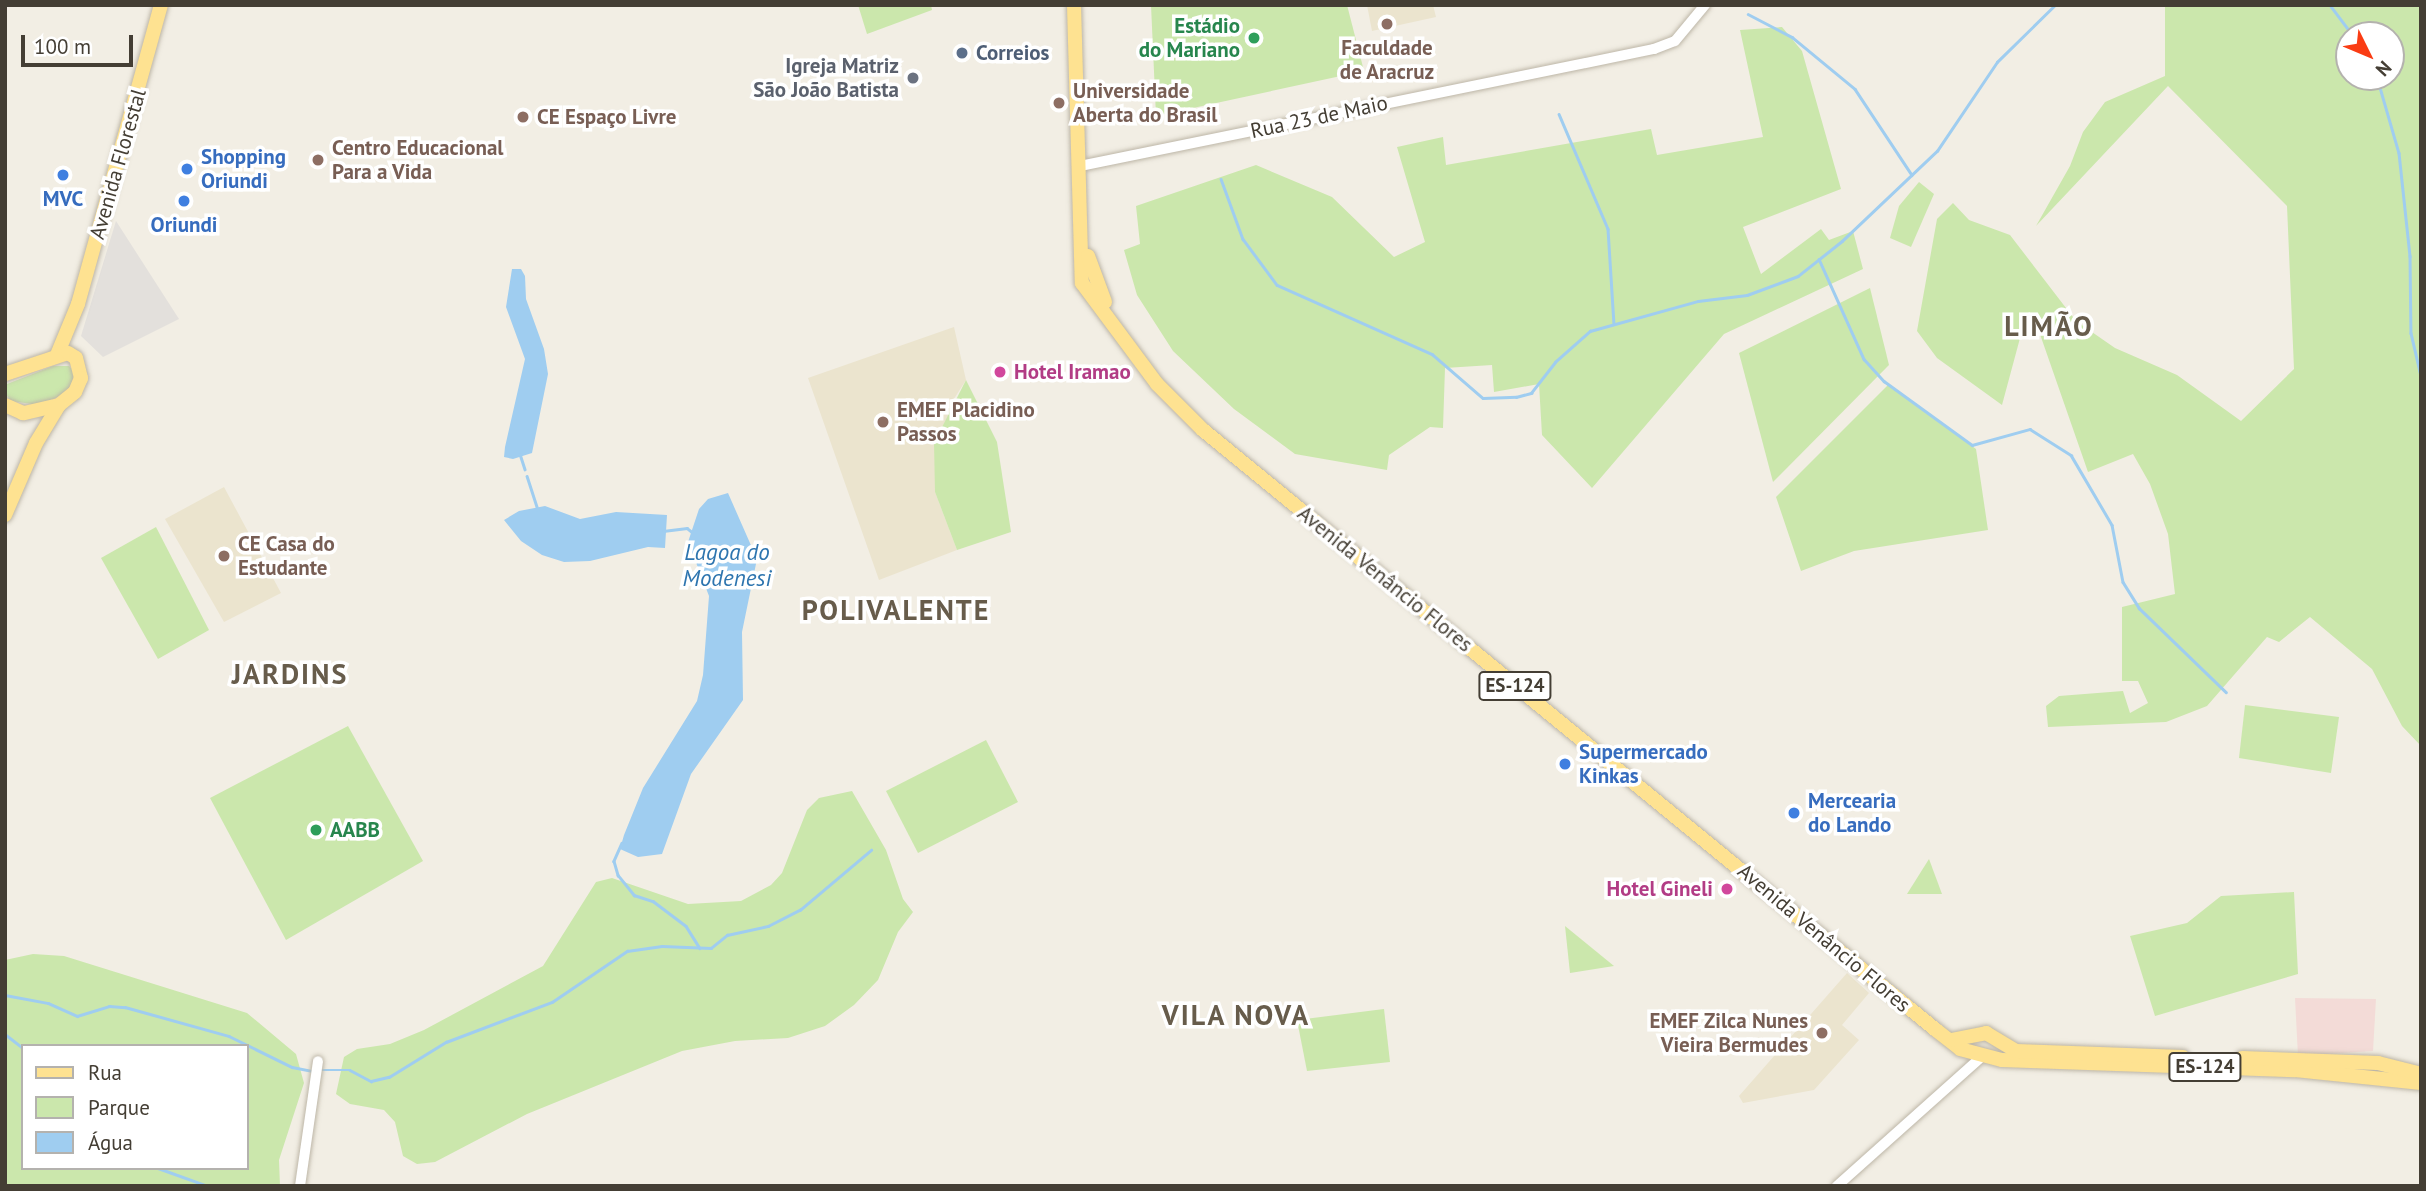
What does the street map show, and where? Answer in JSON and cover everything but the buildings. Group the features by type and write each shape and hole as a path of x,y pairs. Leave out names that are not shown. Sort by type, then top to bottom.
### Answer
{"main road":[{"name":"Avenida Florestal","path":"72,323 161,5"},
{"name":"Avenida Venâncio Flores","path":"1074,5 1084,248 1090,281 1157,384 1203,430 1951,1040 1981,1055 2011,1061 2371,1074 2421,1083"},
{"path":"57,355 72,323"},
{"path":"5,514 40,438 59,405 79,385 72,323"},
{"path":"5,373 57,355 76,358"},
{"path":"5,405 28,412 59,405"},
{"path":"28,412 40,438"},
{"path":"1951,1040 1987,1036"},
{"path":"1987,1036 1996,1049 1981,1055 1972,1040 1987,1036"},
{"name":"ES-124","path":"1987,1036 2011,1049 2029,1052 2378,1063 2421,1073"}],"street":[{"name":"Rua 23 de Maio","path":"1080,166 1654,49 1675,41 1705,5"},
{"path":"1837,1186 1981,1055"},
{"path":"300,1186 318,1061"}],"shaded area":[{"name":"Faculdade de Aracruz","path":"1367,5 1433,5 1436,17 1372,31"},
{"path":"116,221 179,319 103,357 81,336"},
{"name":"EMEF Placidino Passos","path":"954,327 966,380 952,402 935,492 957,550 879,580 808,378"},
{"name":"CE Casa do Estudante","path":"224,487 281,593 224,622 165,519"},
{"name":"EMEF Zilca Nunes Vieira Bermudes","path":"1847,973 1869,993 1842,1025 1859,1040 1814,1090 1743,1103 1739,1096"},
{"path":"2295,998 2376,999 2373,1051 2298,1056"}],"green space":[{"path":"858,5 931,5 932,10 867,34"},
{"name":"Estádio do Mariano","path":"1151,5 1347,5 1364,71 1156,116"},
{"path":"2165,5 2421,5 2421,746 2402,726 2372,669 2310,617 2279,642 2267,637 2207,706 2166,722 2048,727 2046,706 2059,696 2123,691 2130,713 2148,703 2138,681 2122,681 2122,607 2175,594 2168,534 2150,484 2133,454 2088,472 2034,317 2023,327 2002,405 1937,358 1917,331 1937,219 1953,203 1969,220 2010,235 2076,321 2115,348 2177,375 2241,421 2294,369 2287,206 2168,86 2036,226 2070,166 2083,132 2105,102 2165,76"},
{"path":"1782,27 1802,51 1841,189 1743,227 1761,274 1821,229 1829,240 1853,231 1863,269 1724,334 1592,488 1542,435 1539,384 1494,392 1492,365 1445,368 1443,428 1430,427 1389,455 1387,470 1295,454 1234,409 1173,351 1137,295 1124,250 1140,244 1136,206 1256,165 1332,197 1394,257 1425,242 1397,147 1443,137 1446,165 1651,129 1657,155 1763,137 1740,30"},
{"path":"1919,182 1934,194 1911,247 1890,238 1899,206"},
{"path":"1870,288 1889,365 1773,482 1739,353"},
{"path":"53,366 69,366 75,373 74,384 60,396 39,405 11,401 5,393 7,384"},
{"path":"966,380 997,442 1011,532 957,550 935,492 934,443"},
{"path":"1889,384 1976,449 1988,530 1854,551 1801,571 1776,497"},
{"path":"156,527 209,630 158,659 101,558"},
{"path":"2245,705 2339,717 2331,773 2239,758"},
{"name":"AABB","path":"348,726 423,861 286,940 210,798"},
{"path":"986,740 1018,802 918,853 886,791"},
{"path":"852,791 886,850 903,899 913,912 898,932 878,980 854,1005 825,1026 788,1038 735,1041 682,1051 527,1114 435,1162 417,1164 403,1156 395,1122 384,1110 350,1104 336,1094 344,1057 357,1049 390,1044 424,1030 543,966 596,882 612,878 688,904 741,901 771,885 782,873 807,810 819,798"},
{"path":"1929,859 1942,894 1907,894"},
{"path":"2294,892 2298,974 2155,1016 2130,936 2187,923 2221,896"},
{"path":"1565,926 1614,966 1570,973"},
{"path":"33,954 64,956 247,1013 296,1054 304,1083 279,1160 280,1186 5,1186 5,960"},
{"path":"1384,1009 1390,1062 1307,1071 1297,1020"}],"water":[{"path":"512,269 521,269 525,276 526,299 544,349 548,374 532,453 513,459 504,457 505,447 525,359 506,307"},
{"name":"Lagoa do Modenesi","path":"728,493 757,559 742,632 743,700 691,774 662,854 638,857 620,849 624,835 643,788 697,701 703,675 709,596 688,542 699,509 708,499"},
{"path":"545,506 580,519 616,512 667,515 665,548 648,547 590,561 564,562 542,555 521,541 504,520 519,511"}],"waterway":[{"path":"1221,179 1243,239 1277,285 1432,354 1483,398 1516,397 1531,393 1555,362 1590,331 1698,301 1747,295 1798,276 1842,241 1937,151 1997,62 2055,5"},
{"path":"2330,5 2342,21"},
{"path":"1748,14 1792,37 1855,89 1912,175"},
{"path":"2381,91 2399,153 2410,256 2411,333 2421,376"},
{"path":"1559,114 1608,229 1614,324"},
{"path":"1819,259 1864,359 1884,381 1972,445 2030,429 2071,455 2112,525 2123,582 2139,608 2226,692"},
{"path":"520,454 525,469"},
{"path":"527,476 538,510"},
{"path":"663,531 687,528 692,532"},
{"path":"622,843 614,861 618,875 634,895 653,901 686,926 700,948"},
{"path":"320,1070 350,1070 371,1081 389,1077 446,1042 552,1002 627,951 662,946 711,948 727,935 768,926 800,910 871,850"},
{"path":"5,995 48,1003 77,1016 109,1006 125,1007 229,1036 245,1044"},
{"path":"5,1034 21,1046"},
{"path":"248,1045 292,1067 313,1071"},
{"path":"164,1170 208,1186"}],"place":[{"name":"Faculdade de Aracruz","path":"1387,24"},
{"name":"Estádio do Mariano","path":"1254,38"},
{"name":"Correios","path":"962,53"},
{"name":"Igreja Matriz São João Batista","path":"913,78"},
{"name":"Universidade Aberta do Brasil","path":"1059,103"},
{"name":"CE Espaço Livre","path":"523,117"},
{"name":"Centro Educacional Para a Vida","path":"318,160"},
{"name":"Shopping Oriundi","path":"187,169"},
{"name":"MVC","path":"63,175"},
{"name":"Oriundi","path":"184,201"},
{"name":"Hotel Iramao","path":"1000,372"},
{"name":"EMEF Placidino Passos","path":"883,422"},
{"name":"CE Casa do Estudante","path":"224,556"},
{"name":"Supermercado Kinkas","path":"1565,764"},
{"name":"Mercearia do Lando","path":"1794,813"},
{"name":"AABB","path":"316,830"},
{"name":"Hotel Gineli","path":"1727,889"},
{"name":"EMEF Zilca Nunes Vieira Bermudes","path":"1822,1033"}],"district":[{"name":"LIMÃO","path":"2049,326"},
{"name":"POLIVALENTE","path":"896,610"},
{"name":"JARDINS","path":"290,674"},
{"name":"VILA NOVA","path":"1236,1015"}]}
